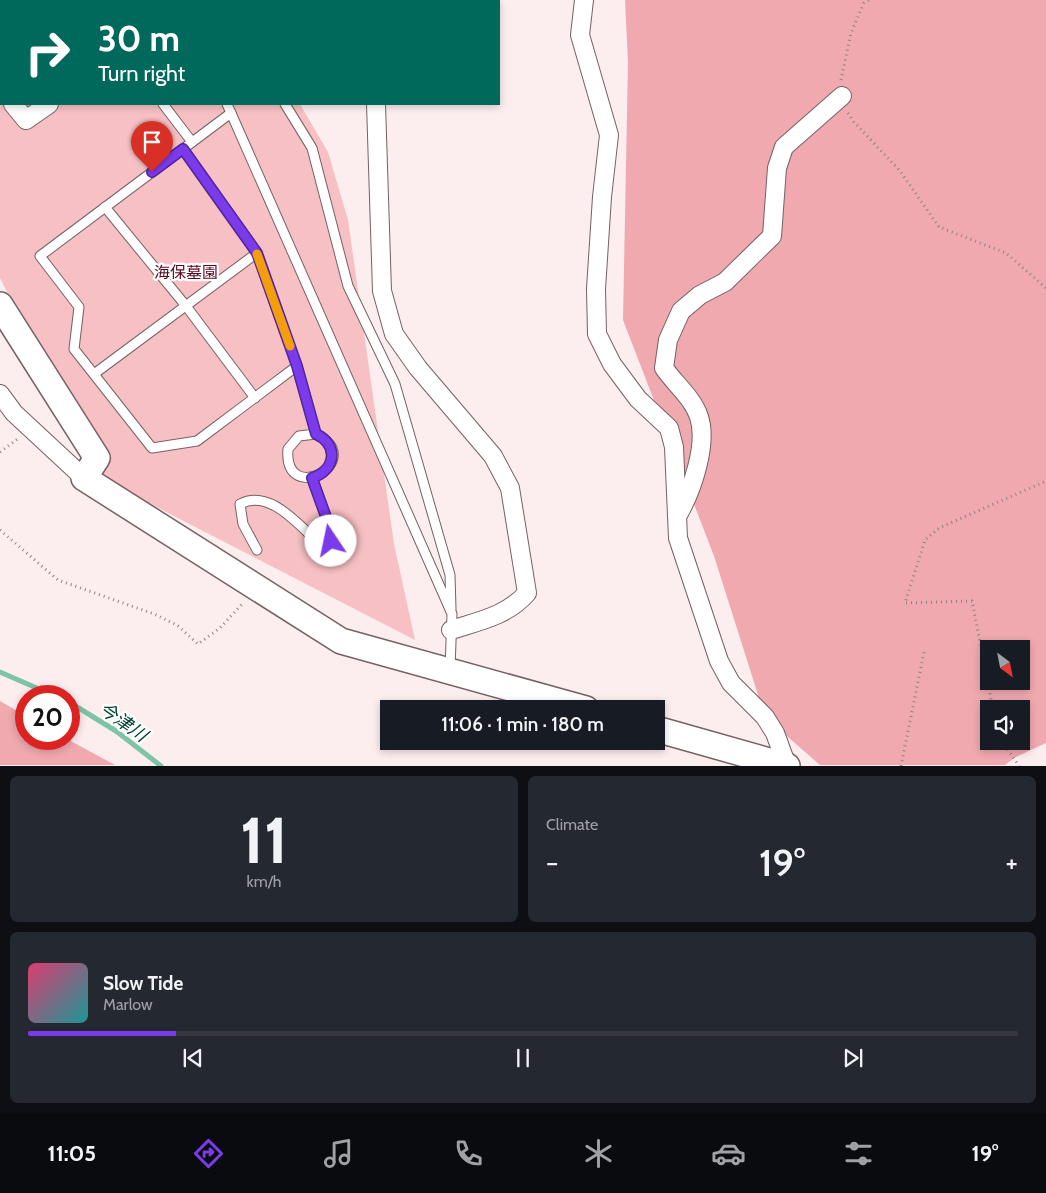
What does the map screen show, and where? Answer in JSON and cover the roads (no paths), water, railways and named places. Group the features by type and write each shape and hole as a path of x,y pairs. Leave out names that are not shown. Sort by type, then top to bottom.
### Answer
{"street":[{"path":"584,0 580,35 609,135 596,290 598,334 612,364 638,399 669,428 674,448 679,513 678,538 719,661 731,683 765,717 774,733 787,766"},
{"path":"679,513 690,494 701,450 700,418 686,394 673,382 664,368 668,340 681,311 700,295 725,282 772,236 777,168 784,148 842,96"},
{"path":"14,105 26,120 48,105"},
{"path":"376,105 382,291 394,334 418,368 494,456 510,488 527,593 518,603 501,614 452,622"},
{"path":"0,305 97,458 84,478"},
{"path":"0,394 14,413 84,478 341,641 553,700"},
{"path":"665,732 787,766"}],"lane":[{"path":"164,105 192,142"},
{"path":"227,105 452,622"},
{"path":"286,105 312,148 348,286 395,384 450,574 452,622 450,672"},
{"path":"231,113 40,256 79,307 74,349 152,448 197,441 297,366"},
{"path":"183,149 257,253 297,366 316,434"},
{"path":"106,207 186,306 255,398"},
{"path":"94,374 257,253"},
{"path":"316,434 324,438 330,445 332,462 327,470 312,478 296,473 290,466 288,449 299,436 316,434"},
{"path":"257,550 243,524 240,504 255,500 272,503 319,543 331,541 330,528 312,478"}],"waterway":[{"name":"今津川","path":"0,672 30,685"},
{"name":"今津川","path":"80,709 116,731 161,766"}],"park label":[{"name":"海保墓園","path":"186,272"}]}
